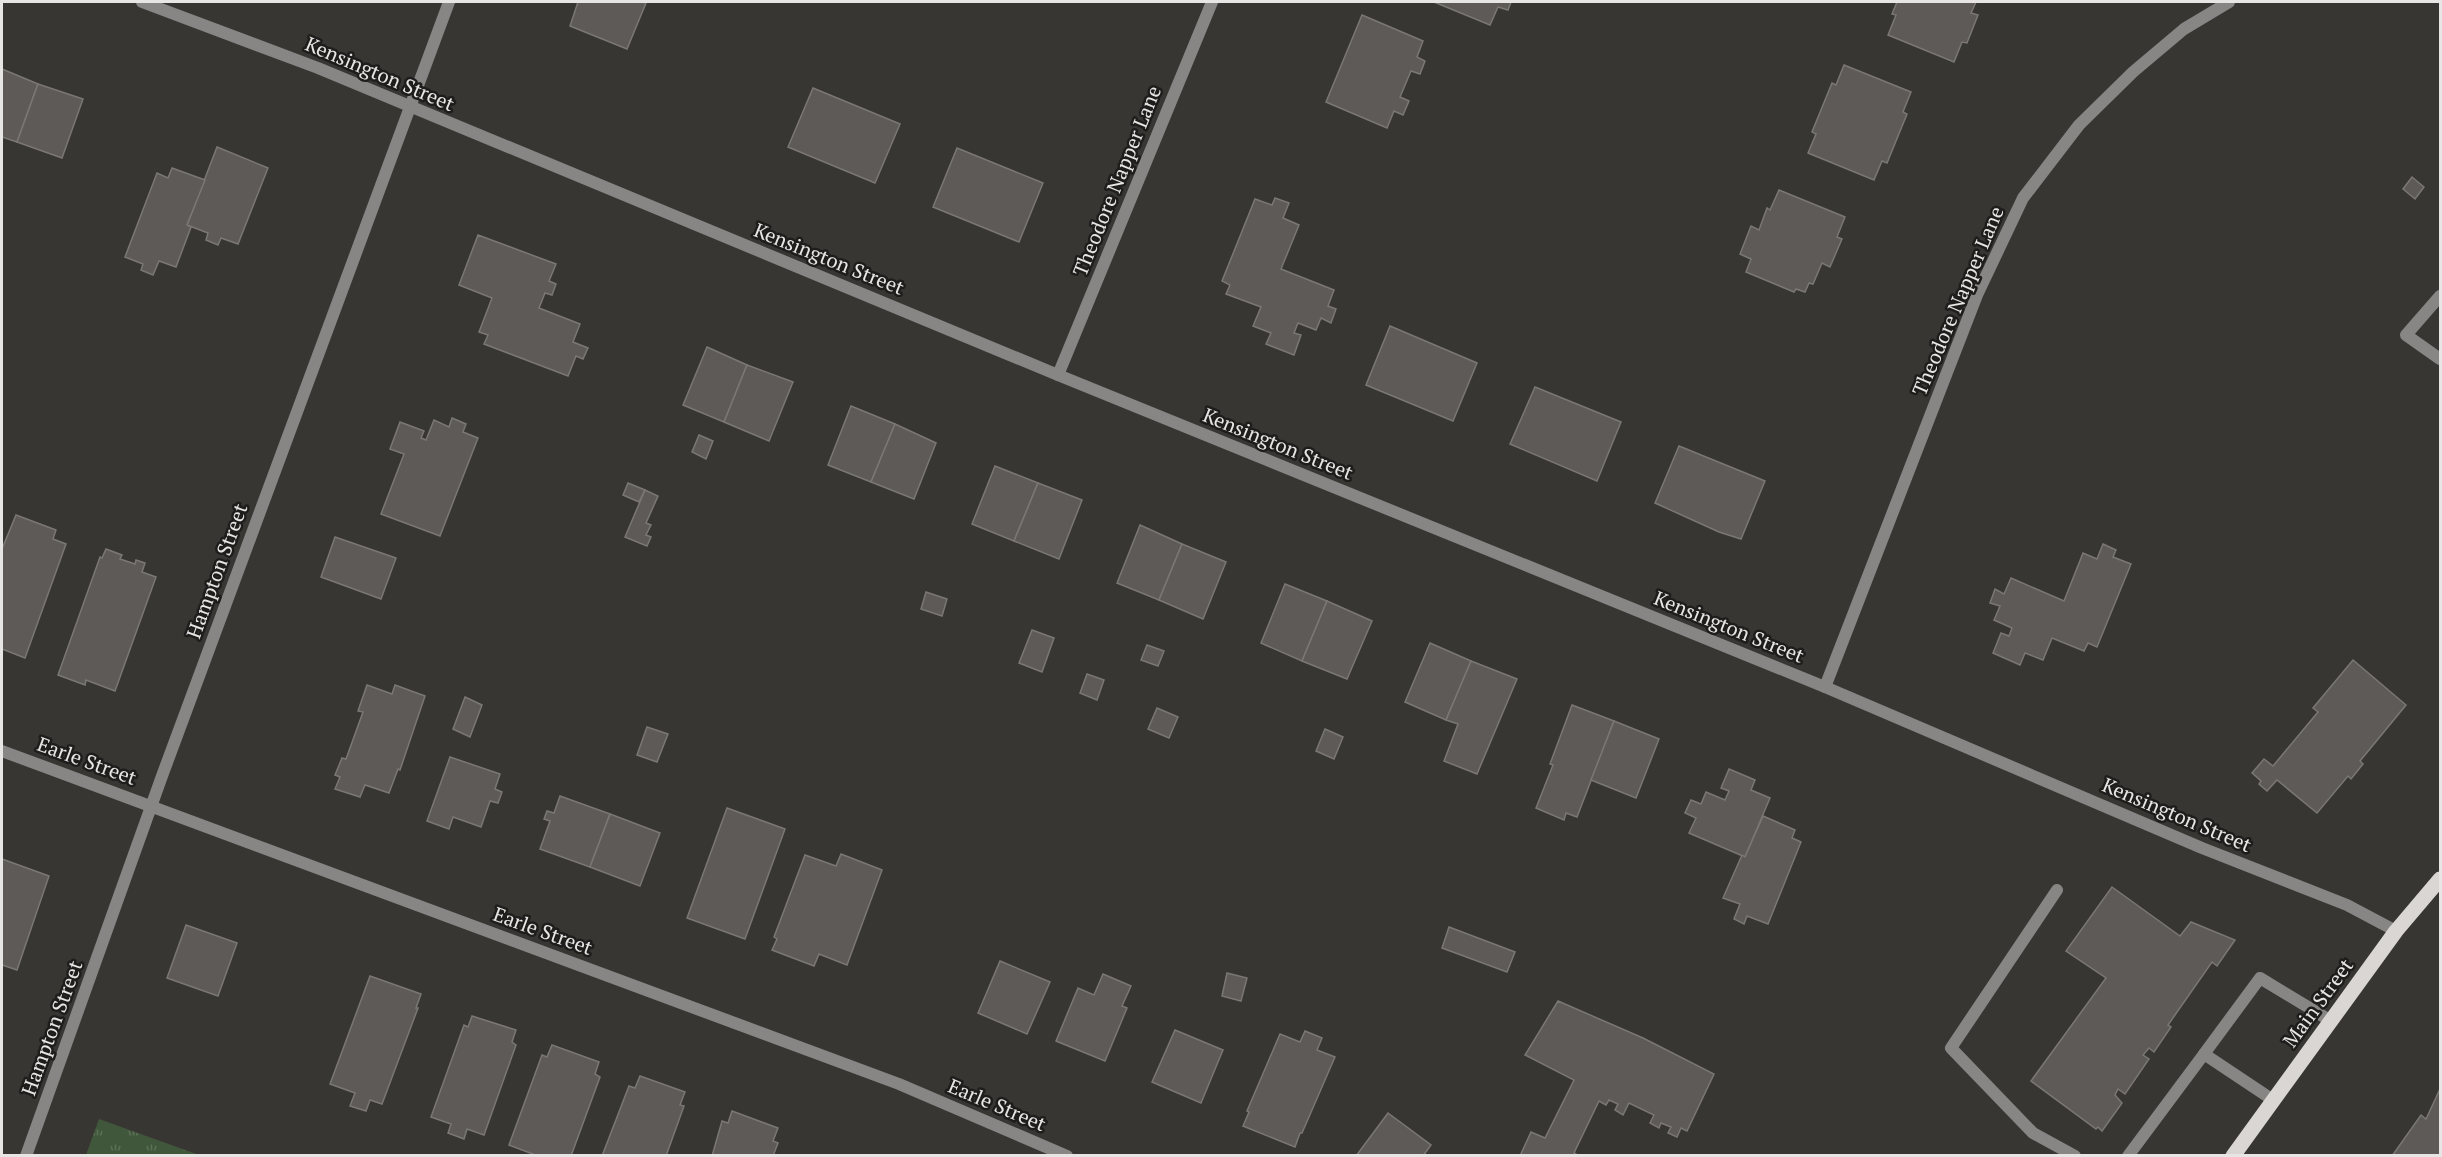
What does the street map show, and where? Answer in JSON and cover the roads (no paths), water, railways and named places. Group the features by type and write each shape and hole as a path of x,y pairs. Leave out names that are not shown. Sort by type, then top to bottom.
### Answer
{"main road":[{"name":"Main Street","path":"2233,1155 2396,932 2440,879"}],"street":[{"name":"Kensington Street","path":"142,2 318,68 1058,375 1825,687 2202,848 2347,905 2396,932"},
{"name":"Hampton Street","path":"26,1155 152,806 449,2"},
{"name":"Theodore Napper Lane","path":"1058,375 1212,2"},
{"name":"Theodore Napper Lane","path":"1825,687 1977,295 2023,198 2079,125 2133,72 2184,29 2229,2"},
{"path":"2440,296 2406,335 2440,359"},
{"name":"Earle Street","path":"2,751 899,1084 1067,1155"},
{"path":"2057,890 1951,1048 2033,1133 2075,1155"},
{"path":"2128,1155 2260,978 2331,1021"},
{"path":"2204,1054 2273,1100"}]}
